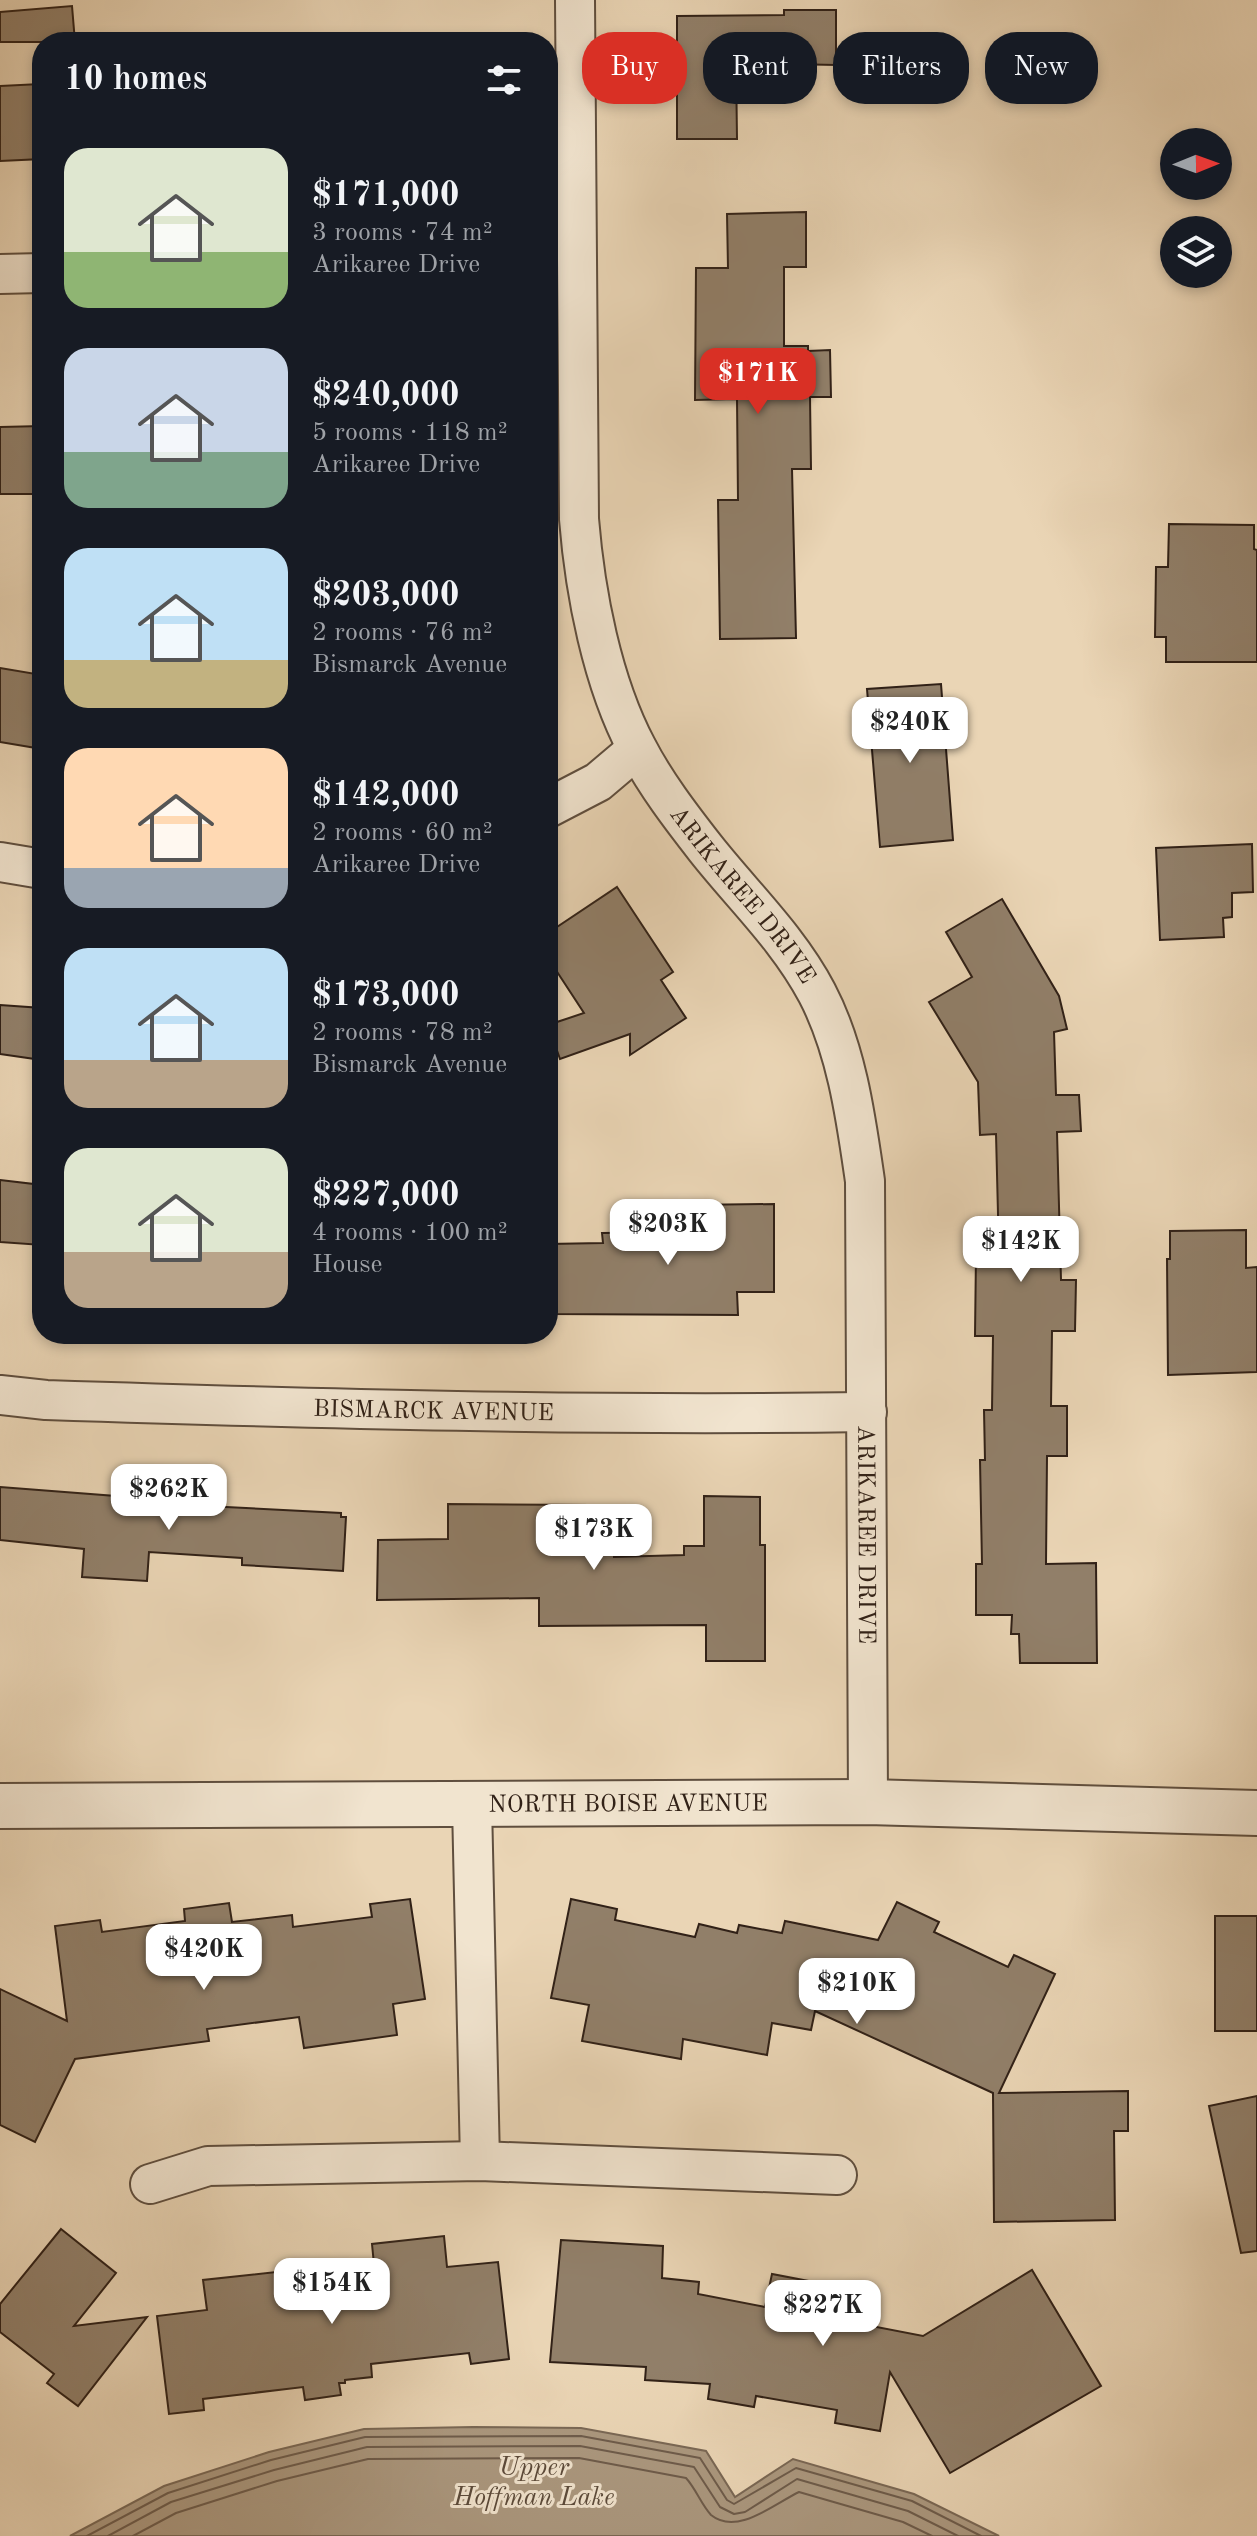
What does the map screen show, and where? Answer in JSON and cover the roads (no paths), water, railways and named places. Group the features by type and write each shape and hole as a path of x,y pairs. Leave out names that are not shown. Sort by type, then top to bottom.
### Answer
{"street":[{"name":"ARIKAREE DRIVE","path":"575,0 562,268 583,566 592,616 620,712 637,749 707,850 797,957 818,996 834,1034 855,1118 865,1181 868,1802"},
{"path":"0,274 32,273"},
{"path":"558,803 598,782 637,749"},
{"path":"0,862 32,867"},
{"name":"BISMARCK AVENUE","path":"0,1395 46,1400 384,1411 661,1415 867,1412"},
{"name":"NORTH BOISE AVENUE","path":"0,1806 868,1802 1257,1813"},
{"path":"472,1805 480,2161"},
{"path":"150,2184 208,2166 480,2161 837,2175"}],"water":[{"name":"Upper Hoffman Lake","path":"581,2428 706,2451 735,2497 793,2459 914,2494 999,2536 70,2536 164,2486 269,2452 364,2429"}]}
